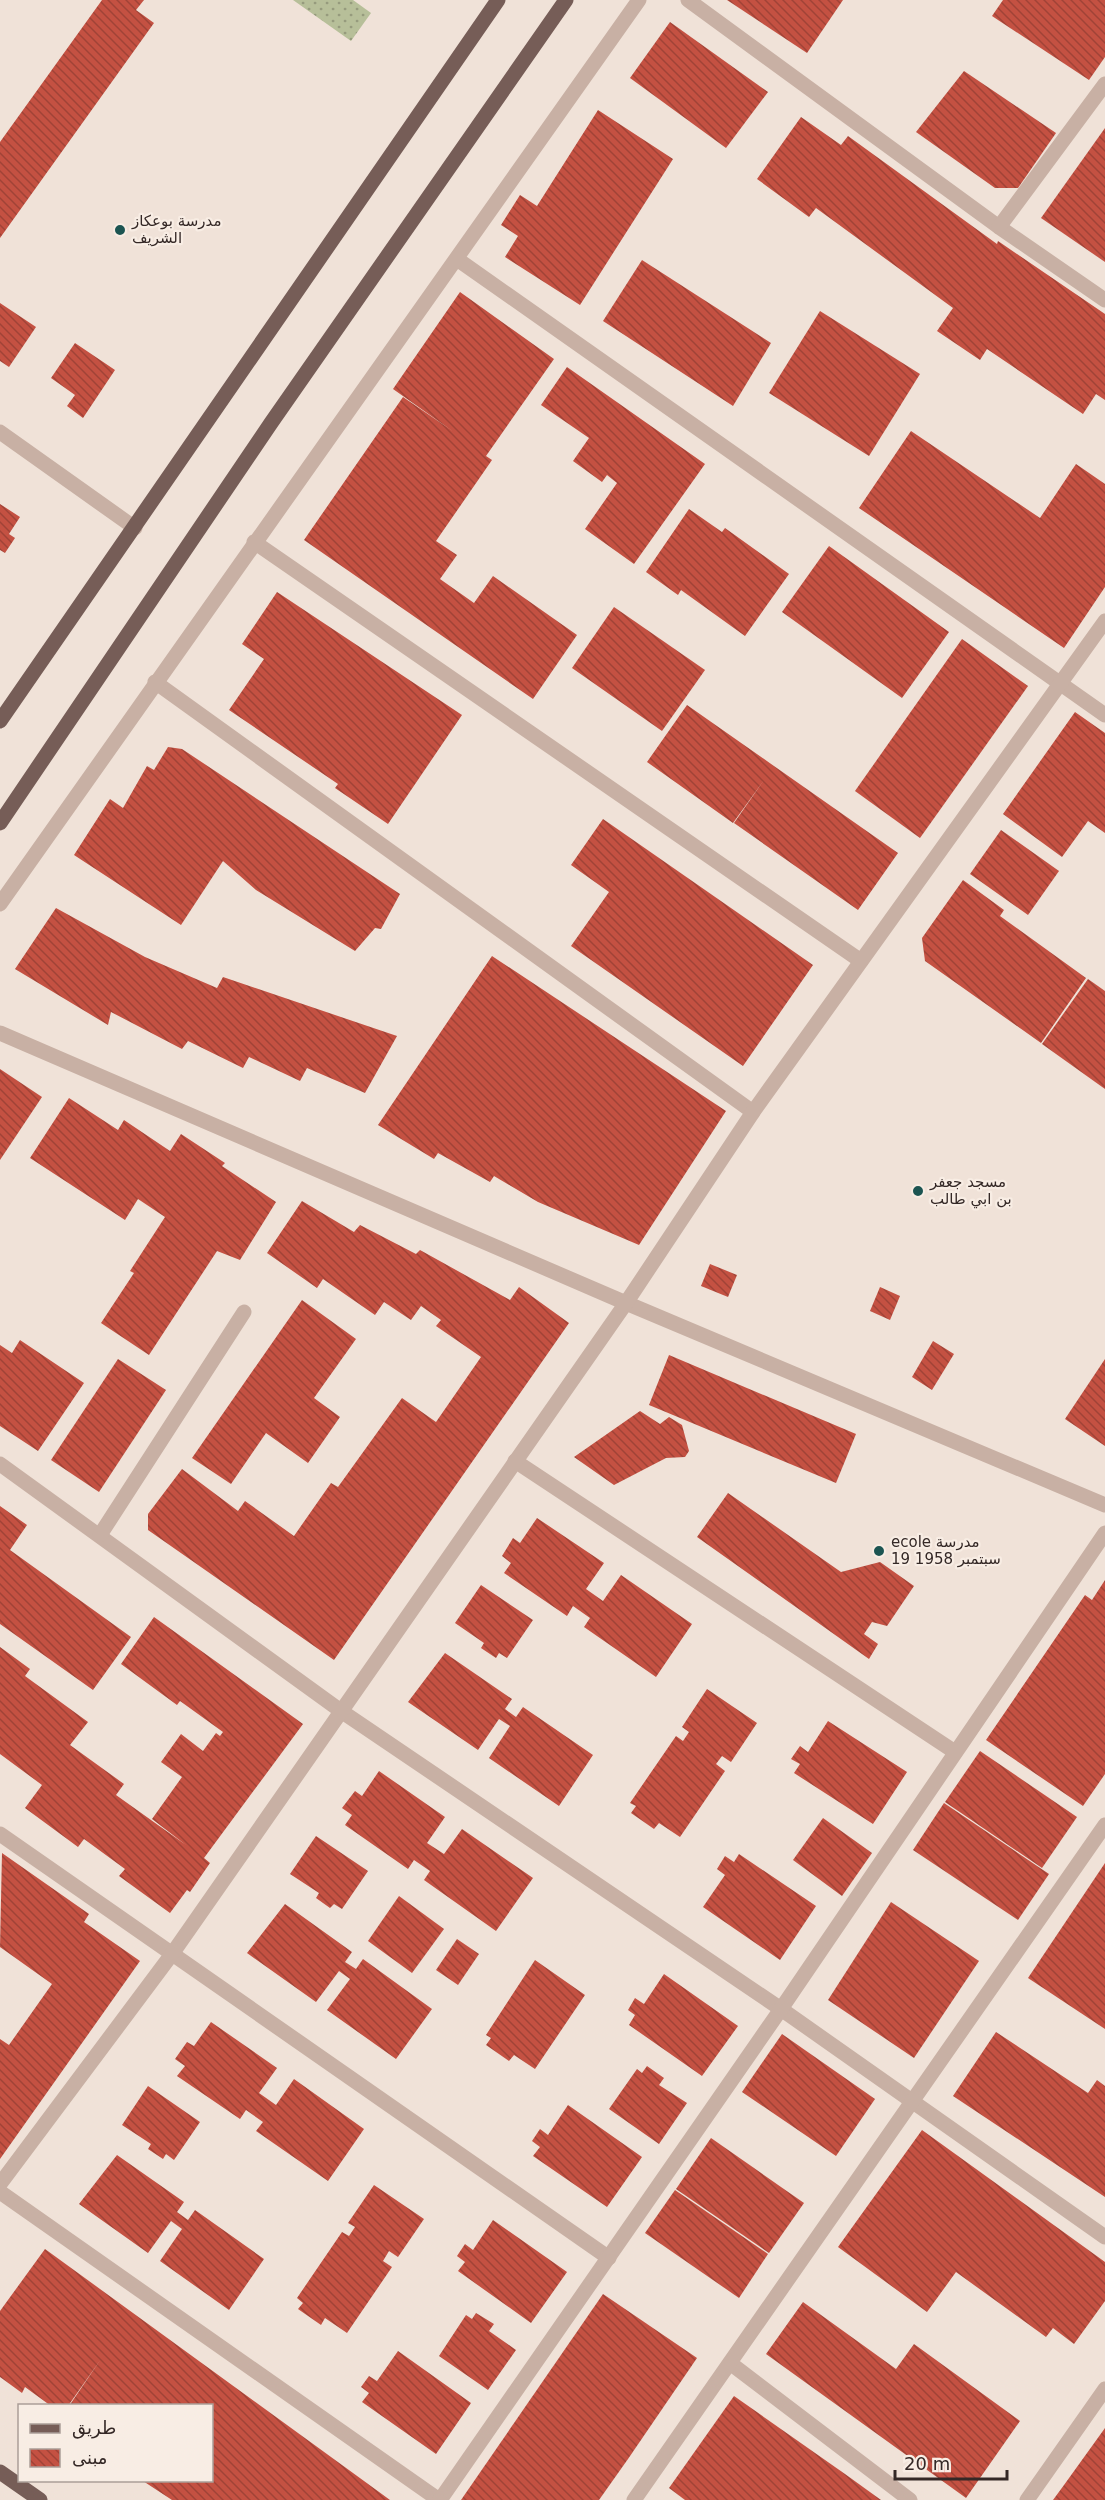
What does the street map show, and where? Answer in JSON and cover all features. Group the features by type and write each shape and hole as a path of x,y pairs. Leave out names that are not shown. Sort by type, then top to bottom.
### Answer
{"main road":[{"path":"0,721 498,0"},
{"path":"0,823 265,433 566,0"},
{"path":"0,2472 40,2500"}],"street":[{"path":"0,904 639,0"},
{"path":"688,0 999,227 1105,300"},
{"path":"999,227 1105,84"},
{"path":"457,259 1105,715"},
{"path":"0,432 135,528"},
{"path":"254,542 861,961"},
{"path":"0,2184 172,1954 626,1303 753,1112 1105,621"},
{"path":"155,682 753,1112"},
{"path":"0,1033 626,1303 1105,1505"},
{"path":"100,1535 244,1312"},
{"path":"515,1461 956,1752"},
{"path":"0,1464 341,1711 781,2009 1105,2237"},
{"path":"0,2192 440,2500 781,2009 1105,1533"},
{"path":"636,2499 1105,1825"},
{"path":"0,1834 609,2258"},
{"path":"730,2363 910,2500"},
{"path":"1027,2500 1105,2389"}],"green space":[{"path":"293,0 353,0 371,13 351,41"}],"building":[{"path":"102,0 144,0 136,10 154,23 0,238 0,142"},
{"path":"727,0 843,0 807,53"},
{"path":"1003,0 1105,0 1105,57 1089,80 992,16"},
{"path":"670,22 768,92 726,148 630,78"},
{"path":"964,71 1056,133 1018,188 995,188 916,132"},
{"path":"598,110 673,159 580,305 505,257 518,236 501,225 520,195 537,206"},
{"path":"801,117 841,145 848,136 997,244 998,241 1105,314 1105,400 1096,394 1083,414 987,349 980,360 937,331 953,308 816,208 809,217 757,179"},
{"path":"1105,128 1105,262 1041,218"},
{"path":"642,260 771,343 733,406 603,321"},
{"path":"460,292 554,359 486,456 492,460 436,541 457,555 440,579 474,603 493,576 577,635 533,699 304,540 403,397 454,432 393,389"},
{"path":"0,303 36,327 9,367 0,361"},
{"path":"820,311 920,374 869,456 769,393"},
{"path":"75,343 115,370 83,418 67,406 75,395 51,378"},
{"path":"567,367 705,464 634,564 585,529 617,483 607,475 602,482 573,461 589,438 541,405"},
{"path":"911,431 1040,518 1076,464 1105,484 1105,587 1064,648 859,508"},
{"path":"0,504 20,517 9,534 15,538 5,553 0,550"},
{"path":"689,509 722,532 725,528 789,574 745,636 681,590 678,595 646,572"},
{"path":"829,546 949,632 902,698 782,612"},
{"path":"277,592 462,715 388,824 335,788 338,784 229,710 264,659 242,644"},
{"path":"614,607 705,670 662,731 572,668"},
{"path":"962,639 1028,686 920,838 855,791"},
{"path":"687,705 898,853 858,910 734,823 764,780 733,823 647,762"},
{"path":"1075,712 1105,733 1105,833 1088,821 1062,857 1003,814"},
{"path":"168,747 182,749 400,894 381,929 375,928 355,951 256,890 223,861 181,925 74,855 110,799 123,808 147,766 154,770"},
{"path":"603,819 813,965 743,1066 571,946 609,892 571,865"},
{"path":"1001,830 1059,871 1028,915 970,874"},
{"path":"963,880 1004,910 1000,916 1086,978 1041,1043 925,961 922,938"},
{"path":"56,908 145,957 217,988 223,977 397,1036 365,1093 307,1068 300,1081 249,1057 243,1068 188,1041 182,1049 111,1012 108,1025 15,969"},
{"path":"492,956 726,1111 639,1245 538,1202 494,1176 490,1182 438,1153 434,1159 378,1125"},
{"path":"1088,979 1105,991 1105,1089 1042,1044"},
{"path":"0,1069 42,1097 0,1160"},
{"path":"69,1098 118,1130 124,1120 170,1151 181,1134 225,1163 222,1166 276,1202 240,1260 217,1251 149,1355 101,1323 134,1273 130,1271 165,1217 138,1199 125,1220 30,1158"},
{"path":"302,1201 354,1232 360,1225 416,1254 420,1250 510,1300 519,1287 569,1323 334,1660 148,1530 148,1514 182,1469 238,1511 245,1501 294,1536 331,1483 338,1487 402,1398 436,1422 481,1357 436,1326 441,1320 421,1306 411,1320 384,1302 375,1315 323,1279 317,1288 267,1253"},
{"path":"710,1264 737,1275 728,1297 701,1286"},
{"path":"880,1287 900,1296 890,1320 870,1311"},
{"path":"302,1300 356,1339 314,1398 340,1417 308,1463 266,1433 231,1484 192,1458"},
{"path":"20,1340 84,1383 38,1451 0,1426 0,1345 12,1353"},
{"path":"933,1341 954,1354 932,1390 912,1377"},
{"path":"669,1355 856,1434 836,1483 649,1405"},
{"path":"118,1359 166,1390 99,1492 51,1460"},
{"path":"1105,1359 1105,1446 1065,1419"},
{"path":"640,1411 660,1424 669,1417 682,1425 689,1451 685,1457 666,1458 614,1485 574,1457"},
{"path":"728,1493 841,1572 880,1562 914,1586 887,1626 872,1622 864,1634 878,1644 869,1659 697,1537"},
{"path":"0,1506 27,1525 10,1550 131,1637 93,1690 0,1624"},
{"path":"537,1518 604,1563 586,1589 603,1601 621,1575 692,1624 656,1677 584,1627 590,1618 573,1606 567,1616 504,1573 511,1563 502,1556 513,1538 520,1543"},
{"path":"1105,1580 1105,1774 1083,1806 986,1740 1085,1595 1092,1600"},
{"path":"481,1585 533,1620 507,1658 499,1653 496,1658 481,1648 484,1643 455,1623"},
{"path":"154,1617 303,1724 204,1858 210,1863 190,1892 187,1890 170,1913 119,1876 125,1869 84,1839 78,1847 25,1808 42,1785 0,1754 0,1647 30,1669 25,1676 88,1722 70,1745 124,1784 116,1795 186,1845 152,1819 182,1777 161,1762 181,1734 203,1751 216,1733 220,1736 223,1732 180,1701 177,1705 121,1664"},
{"path":"445,1653 512,1699 505,1709 516,1717 523,1707 593,1755 559,1806 489,1758 510,1726 499,1719 478,1750 408,1702"},
{"path":"707,1689 757,1723 731,1762 722,1756 716,1764 725,1771 680,1837 659,1823 654,1829 631,1813 636,1806 630,1803 676,1736 683,1741 689,1732 682,1727"},
{"path":"828,1721 907,1772 873,1824 794,1773 800,1764 791,1759 800,1746 808,1752"},
{"path":"980,1751 1077,1817 1042,1868 945,1802"},
{"path":"379,1771 445,1817 427,1843 444,1854 462,1829 533,1878 496,1931 424,1880 430,1871 414,1860 408,1869 345,1825 352,1815 342,1808 355,1791 362,1796"},
{"path":"944,1803 1049,1874 1018,1920 913,1850"},
{"path":"823,1818 872,1853 842,1896 793,1860"},
{"path":"316,1836 368,1871 342,1909 334,1904 330,1908 316,1898 319,1893 290,1874"},
{"path":"2,1853 89,1914 84,1922 140,1961 0,2159 0,2039 9,2045 52,1984 0,1947"},
{"path":"739,1854 816,1906 780,1960 703,1907 725,1875 717,1869 725,1856 734,1862"},
{"path":"1105,1863 1105,2029 1028,1978"},
{"path":"399,1896 444,1929 412,1973 368,1941"},
{"path":"891,1902 979,1961 914,2058 828,2000"},
{"path":"285,1904 352,1952 345,1962 356,1969 363,1959 432,2009 396,2059 327,2010 350,1979 339,1971 316,2002 247,1953"},
{"path":"457,1939 479,1954 458,1985 436,1970"},
{"path":"535,1960 585,1995 535,2069 514,2055 509,2061 486,2045 491,2038 486,2035"},
{"path":"664,1974 738,2026 702,2076 629,2025 635,2015 628,2010 635,1998 644,2004"},
{"path":"211,2022 277,2068 259,2093 276,2105 294,2079 364,2129 328,2181 256,2131 263,2122 246,2110 240,2119 177,2076 185,2066 175,2059 187,2042 194,2046"},
{"path":"996,2032 1088,2093 1097,2080 1105,2086 1105,2197 953,2096"},
{"path":"782,2034 875,2099 836,2156 742,2092"},
{"path":"647,2066 664,2078 659,2085 687,2103 659,2144 609,2109 637,2069 642,2073"},
{"path":"148,2086 200,2122 174,2160 166,2154 163,2159 148,2149 151,2144 122,2125"},
{"path":"568,2105 642,2157 607,2207 533,2156 540,2147 532,2141 540,2129 548,2135"},
{"path":"922,2130 1105,2262 1105,2301 1074,2344 1053,2328 1046,2337 956,2272 927,2312 838,2247"},
{"path":"711,2138 804,2203 769,2253 676,2189"},
{"path":"117,2155 184,2202 177,2212 188,2220 195,2210 264,2259 229,2310 160,2261 182,2229 171,2221 148,2253 79,2204"},
{"path":"374,2185 424,2219 398,2257 389,2251 383,2261 392,2267 347,2333 325,2318 321,2325 298,2309 303,2303 297,2298 342,2232 349,2236 355,2227 348,2223"},
{"path":"675,2190 768,2254 739,2298 645,2233"},
{"path":"493,2220 567,2272 531,2323 458,2271 465,2262 457,2256 465,2244 473,2250"},
{"path":"45,2249 390,2500 172,2500 145,2482 213,2482 213,2404 70,2404 101,2359 69,2404 48,2404 25,2387 22,2393 0,2377 0,2311"},
{"path":"603,2294 697,2358 628,2459 599,2500 461,2500"},
{"path":"803,2302 896,2369 914,2344 1020,2421 966,2498 766,2354"},
{"path":"476,2313 494,2324 489,2331 516,2350 488,2390 439,2356 466,2315 472,2319"},
{"path":"398,2351 471,2403 436,2454 362,2402 369,2393 361,2387 369,2376 377,2381"},
{"path":"734,2396 881,2500 685,2500 669,2488"},
{"path":"1105,2428 1105,2500 1053,2500 1064,2485"}],"place":[{"name":"مدرسة بوعكاز الشريف","path":"120,230"},
{"name":"مسجد جعفر بن ابي طالب","path":"918,1191"},
{"name":"ecole مدرسة 19 سبتمبر 1958","path":"879,1551"}]}
